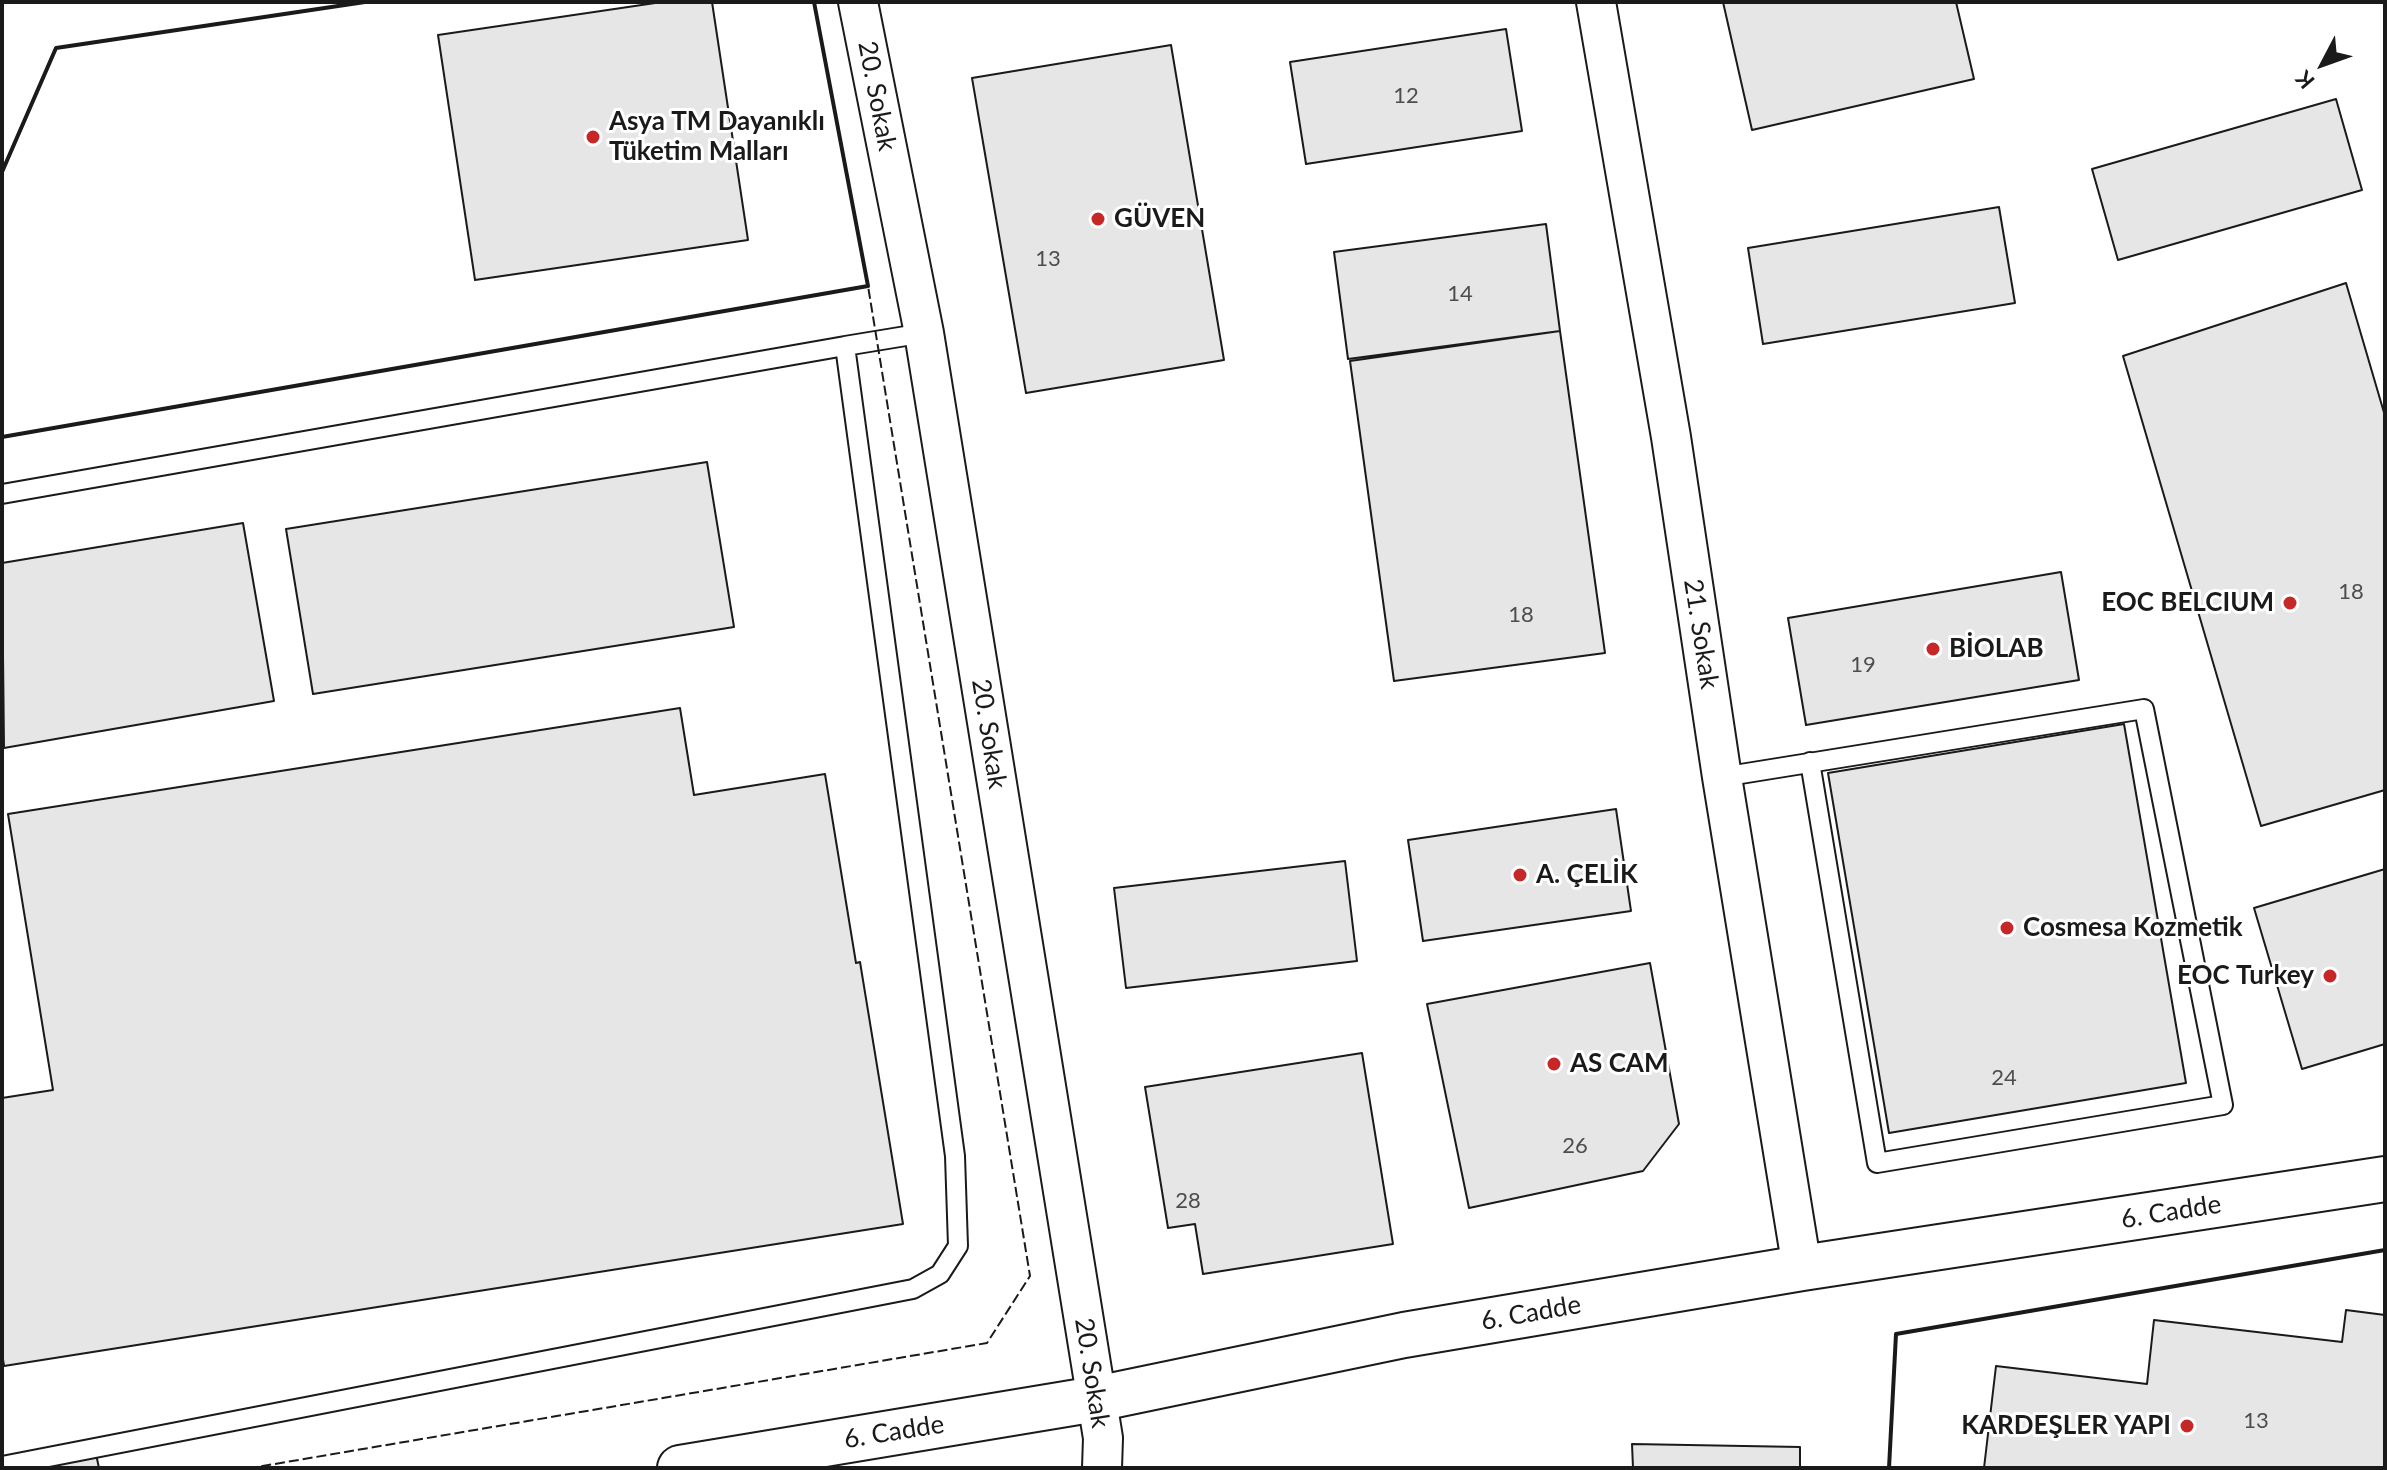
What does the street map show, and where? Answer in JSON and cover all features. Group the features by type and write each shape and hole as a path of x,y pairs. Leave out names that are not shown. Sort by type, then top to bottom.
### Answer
{"street":[{"name":"20. Sokak","path":"858,2 924,333 1103,1438 1102,1468"},
{"name":"21. Sokak","path":"1596,2 1671,437 1722,777 1802,1268"},
{"name":"6. Cadde","path":"680,1468 1096,1399 1404,1335 1802,1268 2385,1179"}],"lane":[{"path":"2,494 924,333"},
{"path":"2,1466 30,1464 913,1289 940,1274 958,1246 955,1156 845,346"},
{"path":"1722,777 1810,762 2144,709 2223,1105 1877,1163 1810,762"}],"building":[{"name":"Asya TM Dayanıklı Tüketim Malları","path":"662,2 712,2 748,240 475,280 438,35"},
{"path":"1723,2 1956,2 1974,79 1752,130"},
{"path":"1506,29 1522,131 1306,164 1290,62"},
{"name":"GÜVEN","path":"1171,45 1224,360 1026,393 972,78"},
{"path":"2336,99 2362,190 2118,260 2092,169"},
{"path":"1999,207 2015,303 1763,344 1748,248"},
{"path":"1546,224 1560,331 1348,359 1334,252"},
{"name":"EOC BELCIUM","path":"2346,283 2385,416 2385,790 2261,826 2123,356"},
{"path":"1560,331 1605,653 1394,681 1350,361"},
{"path":"707,462 734,627 313,694 286,529"},
{"path":"243,523 274,701 4,748 2,563"},
{"name":"BİOLAB","path":"2061,572 2079,680 1806,725 1788,618"},
{"path":"680,708 694,795 825,774 903,1224 4,1366 2,1098 53,1090 8,814"},
{"name":"Cosmesa Kozmetik","path":"2124,724 2186,1083 1889,1133 1828,773"},
{"name":"A. ÇELİK","path":"1616,809 1631,911 1423,941 1408,840"},
{"path":"1345,861 1357,961 1126,988 1114,888"},
{"name":"EOC Turkey","path":"2385,869 2385,1044 2302,1069 2254,908"},
{"name":"AS CAM","path":"1650,963 1679,1124 1643,1171 1469,1208 1427,1004"},
{"path":"1362,1053 1393,1244 1203,1274 1195,1224 1168,1228 1145,1087"},
{"name":"KARDEŞLER YAPI","path":"2346,1310 2385,1315 2385,1468 1984,1468 1996,1366 2147,1384 2154,1320 2342,1342"},
{"path":"1632,1444 1800,1447 1800,1468 1633,1468"},
{"path":"96,1454 99,1468 17,1468"}],"fence":[{"path":"2,437 868,286 1030,1276 987,1343 251,1468"}],"wall":[{"path":"2,172 56,48 365,2"},
{"path":"2,437 868,286 814,2"},
{"path":"1889,1468 1896,1334 2385,1250"}],"place":[{"name":"Asya TM Dayanıklı Tüketim Malları","path":"593,137"},
{"name":"GÜVEN","path":"1098,219"},
{"name":"EOC BELCIUM","path":"2290,603"},
{"name":"BİOLAB","path":"1933,649"},
{"name":"A. ÇELİK","path":"1520,875"},
{"name":"Cosmesa Kozmetik","path":"2007,928"},
{"name":"EOC Turkey","path":"2330,976"},
{"name":"AS CAM","path":"1554,1064"},
{"name":"KARDEŞLER YAPI","path":"2187,1426"}]}
